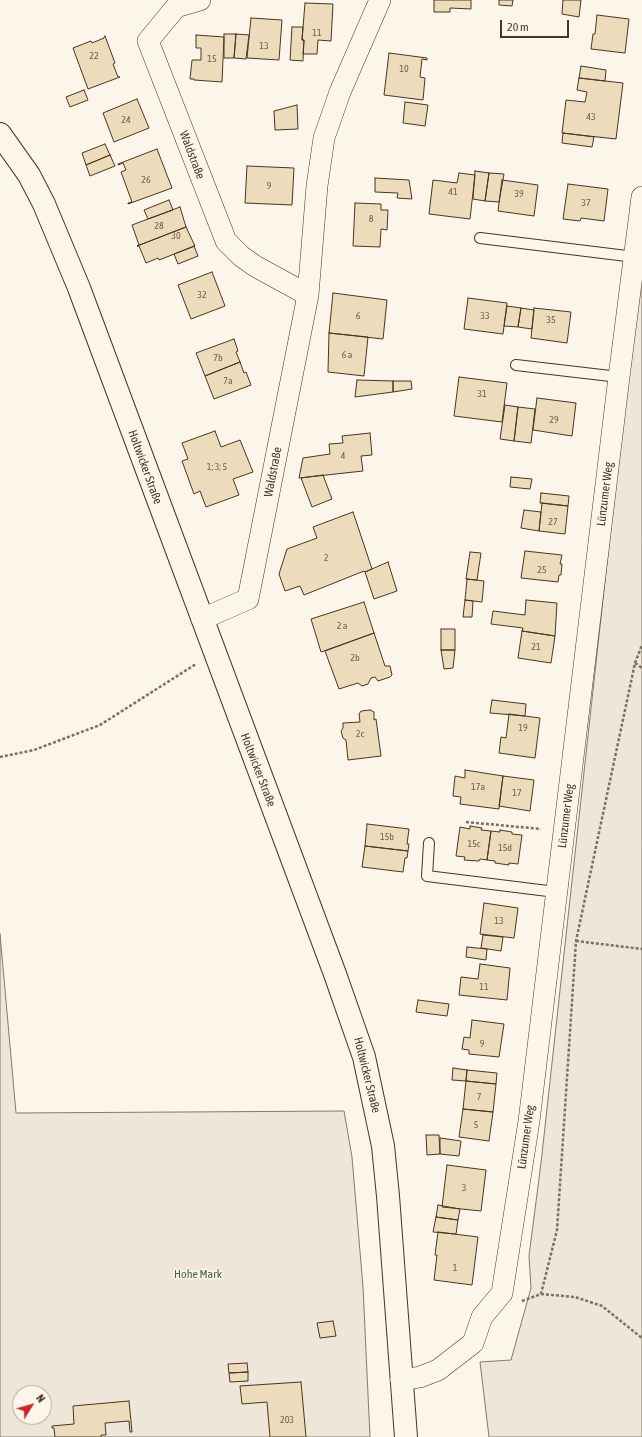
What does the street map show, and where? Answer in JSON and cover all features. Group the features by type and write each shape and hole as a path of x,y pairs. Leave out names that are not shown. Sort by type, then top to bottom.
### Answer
{"street":[{"name":"Waldstraße","path":"200,0 176,7 148,41 226,241 241,256 255,266 308,295"},
{"name":"Waldstraße","path":"202,619 248,599 308,295 317,186 324,138 340,92 380,0"},
{"name":"Holtwicker Straße","path":"0,134 29,175 44,204 79,288 335,974 364,1057 383,1146 406,1437"},
{"name":"Lünzumer Weg","path":"401,1380 420,1378 438,1370 473,1343 482,1316 502,1293 529,1121 642,197"}],"lane":[{"path":"480,238 635,257"},
{"path":"516,365 619,377"},
{"path":"429,843 427,876 556,892"}],"path":[{"path":"541,1294 557,1230 576,941 635,664 642,645"},
{"path":"0,757 34,750 100,725 214,653"},
{"path":"635,664 642,668"},
{"path":"466,822 564,832"},
{"path":"576,941 642,949"},
{"path":"519,1302 541,1294 575,1297 602,1306 642,1338"}],"green space":[{"path":"642,245 642,1437 489,1437 480,1362 511,1360 531,1288 529,1256 541,1163"},
{"name":"Hohe Mark","path":"0,934 16,1113 344,1111 352,1157 363,1287 370,1437 0,1437"}],"building":[{"path":"434,0 471,0 471,9 450,8 450,12 434,12"},
{"path":"499,0 513,0 512,6 499,5"},
{"path":"563,0 581,0 579,17 562,14"},
{"path":"305,3 333,4 331,41 318,40 317,54 303,54 304,40 302,40"},
{"path":"597,15 629,19 625,53 591,49 593,34 595,34"},
{"path":"251,18 282,20 279,60 247,58"},
{"path":"292,27 303,27 303,61 290,60"},
{"path":"224,34 236,34 234,58 224,58"},
{"path":"236,34 249,35 246,59 234,58"},
{"path":"196,35 224,37 222,82 190,79 192,60 201,60 201,48 196,48"},
{"path":"105,36 115,63 113,64 118,77 120,77 88,89 73,48 91,41 92,43 104,38"},
{"path":"389,53 427,58 427,60 422,59 420,77 425,78 423,100 384,95"},
{"path":"581,66 606,70 605,81 579,78"},
{"path":"579,78 623,83 616,139 562,133 566,100 585,102 587,92 577,90"},
{"path":"84,90 88,100 70,107 66,97"},
{"path":"137,99 149,128 114,142 103,113"},
{"path":"405,102 428,105 425,126 403,123"},
{"path":"297,105 298,129 275,130 274,111"},
{"path":"563,133 594,137 592,147 562,143"},
{"path":"105,144 110,155 86,165 82,153"},
{"path":"157,149 172,188 128,204 132,202 121,172 126,170 123,163 118,164"},
{"path":"110,155 115,166 90,176 86,165"},
{"path":"247,166 294,168 292,205 245,203"},
{"path":"475,171 489,173 485,201 473,199"},
{"path":"459,173 475,175 470,219 429,214 433,180 457,183"},
{"path":"489,173 504,174 499,202 485,201"},
{"path":"375,178 409,180 412,199 397,198 398,193 375,192"},
{"path":"502,180 538,185 534,216 498,211"},
{"path":"568,184 608,189 604,221 581,218 580,221 563,219"},
{"path":"169,200 173,210 148,219 144,210"},
{"path":"355,203 381,204 381,210 388,210 387,230 381,229 380,247 353,246"},
{"path":"180,207 186,227 137,246 139,245 132,225"},
{"path":"186,227 195,246 159,260 158,258 146,263 139,246 137,246"},
{"path":"194,246 198,256 178,264 174,254"},
{"path":"212,272 225,306 191,319 178,285"},
{"path":"333,293 387,300 383,339 329,333"},
{"path":"468,298 507,303 503,334 464,329"},
{"path":"507,306 521,308 518,327 504,326"},
{"path":"521,308 534,310 532,329 518,327"},
{"path":"534,308 571,312 567,343 531,338"},
{"path":"329,333 368,337 364,376 328,372"},
{"path":"234,339 238,351 236,352 240,362 205,376 196,353"},
{"path":"240,362 251,385 214,399 205,376"},
{"path":"459,377 507,383 502,422 454,416"},
{"path":"357,380 393,381 393,392 355,397"},
{"path":"393,381 411,381 412,389 393,392"},
{"path":"537,398 576,403 572,436 533,430"},
{"path":"505,405 518,407 514,441 500,439"},
{"path":"518,407 535,409 531,443 514,441"},
{"path":"215,431 221,447 240,440 253,472 233,479 239,495 206,507 200,491 194,494 182,461 188,459 182,443"},
{"path":"370,433 372,455 361,456 363,471 299,478 303,458 330,454 329,444 343,443 342,436"},
{"path":"323,475 332,499 312,507 301,478"},
{"path":"511,477 532,479 530,489 510,487"},
{"path":"541,493 569,496 568,506 540,503"},
{"path":"542,503 568,506 565,534 539,531"},
{"path":"524,510 541,512 539,531 521,528"},
{"path":"353,512 372,569 304,595 300,586 285,591 279,574 287,549 317,538 313,527"},
{"path":"525,551 562,555 560,564 562,564 561,575 559,575 558,582 521,578"},
{"path":"470,552 481,553 477,580 466,579"},
{"path":"388,562 397,591 374,599 365,572"},
{"path":"467,579 484,581 482,602 465,600"},
{"path":"465,600 473,601 472,617 463,617"},
{"path":"526,600 557,603 555,636 522,631 523,628 491,624 493,611 525,615"},
{"path":"364,602 374,633 321,652 311,619"},
{"path":"441,629 455,629 455,650 441,650"},
{"path":"522,631 555,636 551,663 518,658"},
{"path":"374,633 385,666 390,666 392,675 378,681 375,677 371,678 368,684 362,686 358,683 339,689 325,651"},
{"path":"441,650 455,650 453,668 444,669"},
{"path":"492,700 526,704 525,716 490,713"},
{"path":"370,710 374,712 374,720 376,719 381,756 348,760 346,740 343,738 341,731 343,728 343,723 360,722 359,714 361,711"},
{"path":"509,714 540,718 535,758 499,753 501,737 506,738"},
{"path":"465,770 503,776 499,809 460,804 461,797 453,796 455,776 465,778"},
{"path":"503,776 534,780 530,811 499,806"},
{"path":"367,824 409,829 407,844 409,844 408,851 365,846"},
{"path":"470,826 482,828 481,830 491,831 487,860 464,860 465,857 456,856 460,827 470,829"},
{"path":"500,830 512,832 512,834 522,835 518,864 509,863 509,865 487,860 491,831 500,832"},
{"path":"365,846 408,851 407,858 405,858 403,872 362,867"},
{"path":"484,903 518,908 514,938 480,934"},
{"path":"483,935 503,937 501,951 481,948"},
{"path":"467,947 487,949 486,960 466,957"},
{"path":"480,964 510,968 507,1000 459,995 461,977 478,979"},
{"path":"418,1000 449,1004 447,1016 416,1012"},
{"path":"472,1020 504,1024 499,1057 469,1054 469,1050 462,1049 464,1037 470,1038"},
{"path":"453,1068 467,1070 466,1081 452,1080"},
{"path":"467,1070 497,1073 496,1084 466,1081"},
{"path":"466,1081 496,1084 493,1112 463,1109"},
{"path":"463,1109 493,1112 489,1141 459,1137"},
{"path":"426,1135 439,1135 440,1154 427,1155"},
{"path":"440,1138 461,1141 459,1156 440,1154"},
{"path":"447,1165 486,1170 481,1211 442,1207"},
{"path":"438,1205 460,1209 458,1220 436,1217"},
{"path":"436,1217 458,1220 456,1234 433,1232"},
{"path":"438,1232 478,1237 472,1285 434,1280"},
{"path":"333,1321 336,1336 320,1338 317,1323"},
{"path":"247,1363 248,1372 229,1373 228,1364"},
{"path":"248,1372 248,1381 230,1382 229,1373"},
{"path":"301,1382 306,1437 270,1437 267,1402 242,1404 240,1386"},
{"path":"129,1401 132,1432 130,1432 129,1421 105,1423 106,1435 101,1435 101,1437 55,1437 54,1428 52,1428 52,1426 74,1424 73,1406"}]}
